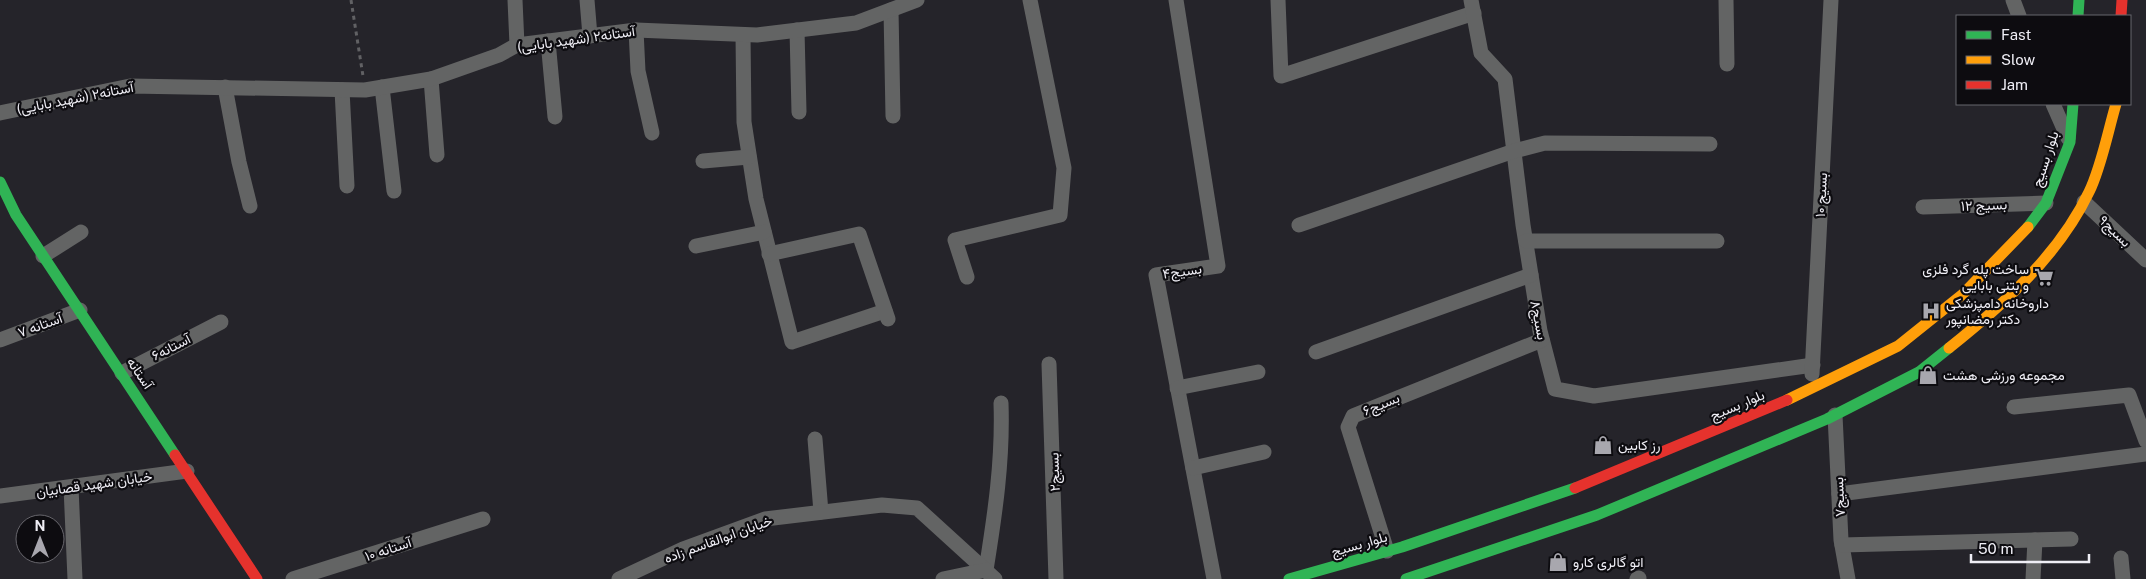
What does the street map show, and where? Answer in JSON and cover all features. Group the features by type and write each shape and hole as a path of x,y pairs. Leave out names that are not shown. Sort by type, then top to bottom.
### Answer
{"main road":[{"path":"2078,15 2080,0"},
{"path":"2121,15 2122,0"},
{"name":"بلوار بسیج","path":"1289,579 1387,551 1583,485 1811,390 1898,346 1943,312 2001,256 2046,203 2070,142 2072,105"},
{"path":"1406,579 1597,514 1835,415 1919,372 1988,317 2029,276 2068,229 2090,191 2116,108"},
{"name":"آستانه","path":"0,182 16,215 188,471 257,579"}],"street":[{"path":"515,0 517,45"},
{"path":"587,0 590,36"},
{"name":"آستانه۲ (شهید بابایی)","path":"0,113 130,86 365,90 431,79 498,55 517,45 636,30 743,35 797,30 856,23 917,0"},
{"path":"967,277 955,240 1060,215 1064,168 1030,0"},
{"name":"بسیج۴","path":"1176,0 1218,266 1156,275 1214,579"},
{"path":"1278,0 1281,76 1472,6"},
{"path":"1726,0 1727,64"},
{"name":"بسیج ۱۰","path":"1811,390 1831,0"},
{"path":"2013,0 2019,15"},
{"name":"بسیج۸","path":"1472,6 1481,53 1505,79 1531,275 1542,340 1555,389 1594,396 1813,365"},
{"path":"891,10 892,116"},
{"path":"636,30 638,71 652,133"},
{"path":"797,30 799,112"},
{"path":"743,35 744,122 749,157 756,199 769,254 792,342 887,315 859,234 769,254"},
{"path":"548,41 555,117"},
{"path":"431,79 438,155"},
{"path":"225,87 239,162 250,206"},
{"path":"382,87 394,191"},
{"path":"342,90 347,186"},
{"path":"2053,105 2070,142"},
{"path":"1298,225 1514,151 1545,143 1710,144"},
{"path":"703,161 749,157"},
{"name":"بسیج۹","path":"2084,202 2146,260"},
{"name":"بسیج ۱۲","path":"1923,207 2046,203"},
{"path":"43,256 81,232"},
{"path":"696,246 764,232"},
{"path":"1526,241 1717,241"},
{"path":"1316,352 1531,275"},
{"name":"آستانه ۷","path":"0,340 80,310"},
{"name":"آستانه۶","path":"122,373 221,322"},
{"name":"بسیج۶","path":"1387,551 1348,428 1353,416 1542,340"},
{"name":"بسیج۲","path":"1049,364 1056,579"},
{"path":"1178,388 1258,372"},
{"path":"2014,406 2129,395 2146,441"},
{"path":"943,579 991,575 1002,441 1001,403"},
{"name":"بسیج۷","path":"1835,415 1842,545 1848,579"},
{"path":"815,439 821,512"},
{"path":"1193,468 1264,452"},
{"path":"1839,494 2146,454"},
{"name":"خیابان شهید قصابیان","path":"0,496 188,471"},
{"path":"71,487 75,579"},
{"name":"خیابان ابوالقاسم زاده","path":"619,579 683,549 764,519 882,505 917,508 991,575"},
{"name":"آستانه ۱۰","path":"293,579 483,519"},
{"path":"1842,545 2071,538"},
{"path":"2033,579 2035,540"},
{"path":"2121,558 2124,579"}],"path":[{"path":"351,0 365,90"}],"traffic: fast":[{"path":"2078,15 2079,0"},
{"path":"2028,227 2046,203 2070,142 2073,105"},
{"path":"0,182 16,215 175,455"},
{"path":"1406,579 1597,515 1827,419 1919,372 1949,348"},
{"path":"1289,579 1402,547 1575,488"}],"traffic: slow":[{"path":"1949,348 2028,278 2062,237 2077,215 2089,192 2101,161 2116,105"},
{"path":"1787,400 1898,346 1963,294 2028,227"}],"traffic: jam":[{"path":"2121,15 2122,0"},
{"path":"1575,488 1787,400"},
{"path":"175,455 257,579"}],"place":[{"name":"ساخت پله گرد فلزی و بتنی بابایی","path":"2044,277"},
{"name":"داروخانه دامپزشکی دکتر رمضانپور","path":"1931,311"},
{"name":"مجموعه ورزشی هشت","path":"1928,375"},
{"name":"رز کابین","path":"1603,445"},
{"name":"اتو گالری کارو","path":"1558,562"}]}
